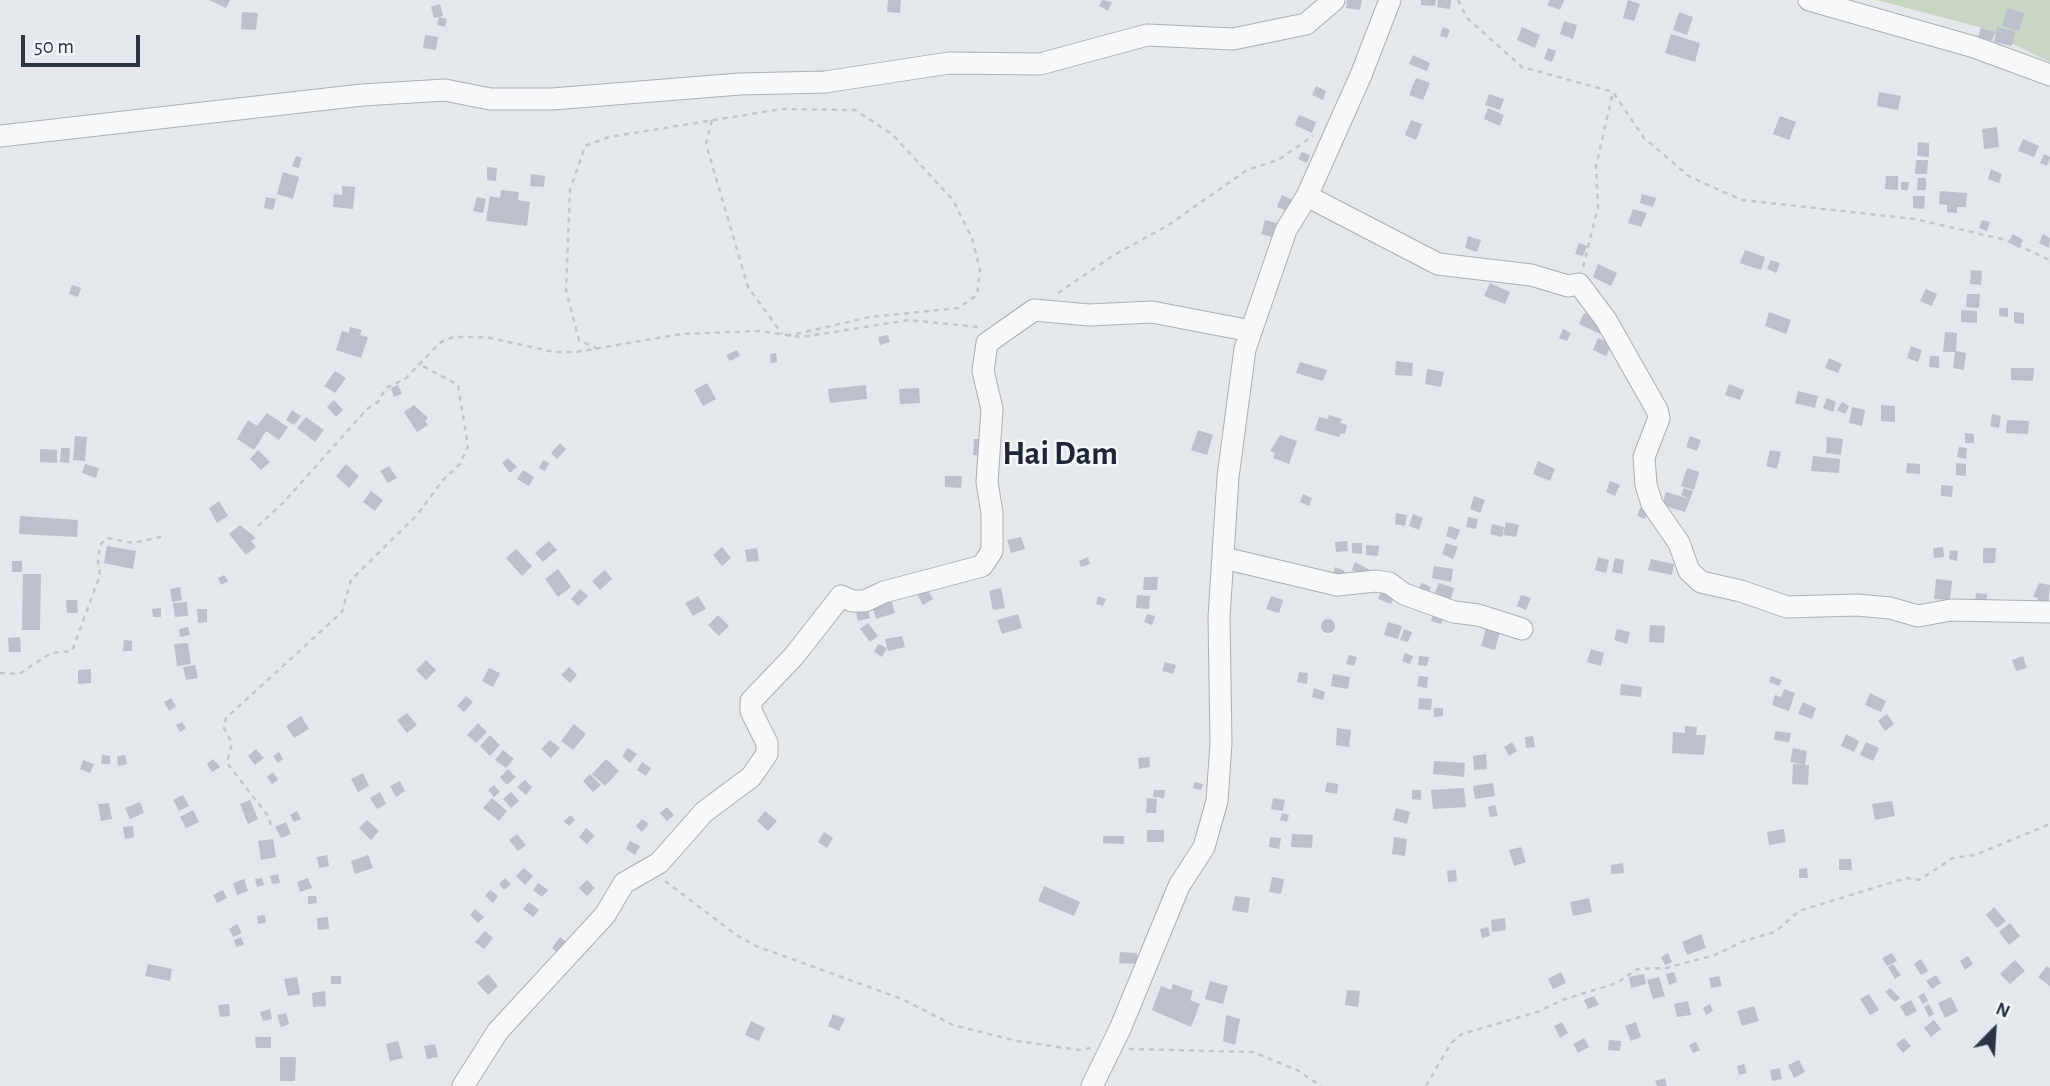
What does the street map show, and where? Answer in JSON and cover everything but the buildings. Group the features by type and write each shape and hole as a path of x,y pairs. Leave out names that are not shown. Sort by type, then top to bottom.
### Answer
{"street":[{"path":"0,136 362,95 445,90 490,99 552,99 740,84 825,82 949,63 1040,64 1147,35 1233,39 1306,24 1334,0"},
{"path":"1092,1086 1116,1037 1179,886 1204,848 1217,802 1221,743 1219,617 1228,477 1245,349 1286,230 1307,196 1390,0"},
{"path":"1809,0 1974,47 2050,75"},
{"path":"1307,196 1438,264 1531,275 1568,286 1579,284 1606,320 1657,410 1659,418 1644,457 1646,485 1652,504 1679,543 1684,563 1701,582 1741,591 1787,607 1857,605 1890,608 1919,616 1951,610 2050,612"},
{"path":"463,1086 498,1031 605,915 624,883 651,869 704,812 751,777 767,754 766,743 751,710 751,701 794,656 841,596 852,601 864,601 884,592 982,566 992,551 992,513 987,482 992,409 983,371 987,343 996,339 1011,323 1034,310 1089,315 1152,312 1251,331"},
{"path":"1224,558 1337,585 1376,581 1389,583 1404,594 1443,608 1467,615 1478,615 1522,629"}],"path":[{"path":"1458,0 1467,18 1522,68 1613,92 1644,138 1690,177 1742,201 1914,219 2007,240 2050,260"},
{"path":"1579,284 1598,207 1596,166 1613,92"},
{"path":"599,349 579,340 566,290 570,190 585,146 609,137 782,108 855,110 892,134 953,200 972,238 980,270 978,295 958,308 870,317 783,337"},
{"path":"712,120 706,144 710,163 748,287 783,337"},
{"path":"1049,298 1114,255 1167,226 1247,170 1278,160 1300,142 1340,122"},
{"path":"258,526 300,485 355,421 378,402 386,388 405,379 441,342 465,336 513,342 554,352 599,349 681,334 759,331 783,337 825,335 889,321 926,321 962,327 997,327 1011,323"},
{"path":"271,825 268,816 227,763 232,743 224,728 226,718 342,612 351,580 417,515 460,464 468,446 458,385 421,365"},
{"path":"0,673 19,674 51,653 72,651 100,575 97,561 100,545 107,538 134,543 165,536"},
{"path":"1426,1086 1451,1043 1462,1034 1538,1013 1565,999 1617,983 1637,969 1666,968 1715,955 1744,941 1775,932 1799,911 1906,878 1919,880 1953,858 1975,855 2050,824"},
{"path":"651,869 735,934 757,946 902,999 953,1025 999,1038 1079,1050 1116,1037 1126,1049 1253,1052 1297,1070 1321,1086"}],"green space":[{"path":"1877,0 2050,0 2050,62 1979,27"}],"district":[{"name":"Hai Dam","path":"1060,454"}]}
